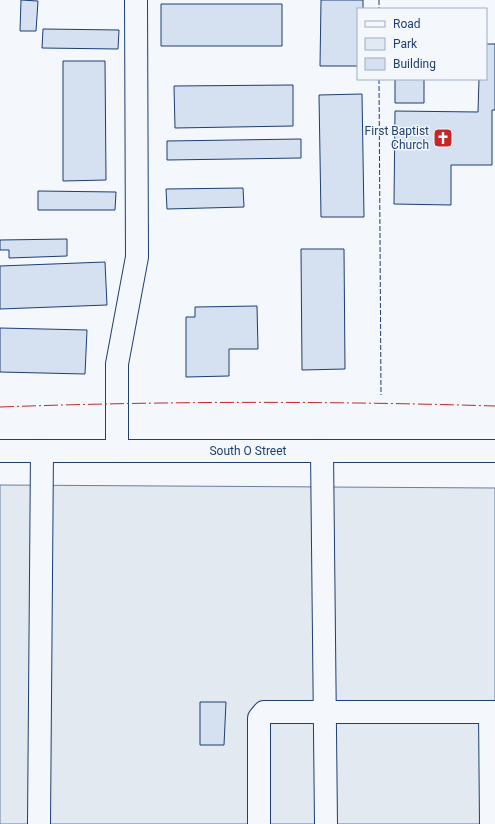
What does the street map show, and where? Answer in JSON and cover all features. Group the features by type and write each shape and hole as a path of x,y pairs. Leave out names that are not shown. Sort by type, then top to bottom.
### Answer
{"street":[{"path":"117,451 117,364 137,257 136,0"},
{"name":"South O Street","path":"0,451 495,451"},
{"path":"39,824 42,451"},
{"path":"322,451 326,712 326,824"},
{"path":"259,824 259,718 264,712 493,712 491,824"}],"green space":[{"path":"0,485 495,488 495,824 0,824"}],"building":[{"path":"21,0 38,1 36,31 20,31"},
{"path":"321,0 363,0 363,8 357,8 357,66 320,66"},
{"path":"161,4 282,4 282,46 161,46"},
{"path":"43,29 119,30 118,49 42,48"},
{"name":"First Baptist Church","path":"487,44 495,44 495,110 492,110 492,165 451,165 451,205 394,204 395,111 478,112 479,80 487,80"},
{"path":"63,61 105,61 106,180 63,181"},
{"path":"395,80 424,80 424,103 395,103"},
{"path":"293,85 293,126 175,128 174,86"},
{"path":"362,94 364,217 321,217 319,95"},
{"path":"301,139 301,158 167,160 167,141"},
{"path":"243,188 244,207 167,209 166,189"},
{"path":"38,191 116,192 115,210 38,210"},
{"path":"67,239 67,256 9,258 9,250 0,250 0,240"},
{"path":"301,249 344,249 345,369 302,370"},
{"path":"105,262 107,305 0,309 0,266"},
{"path":"257,306 258,349 229,349 229,376 186,377 186,317 195,317 195,307"},
{"path":"0,328 87,330 85,374 0,372"},
{"path":"200,702 226,702 224,745 200,745"}],"fence":[{"path":"379,0 379,8"},
{"path":"379,80 381,395"}],"power":[{"path":"0,407 248,402 495,406"}],"place":[{"name":"First Baptist Church","path":"443,138"}]}
